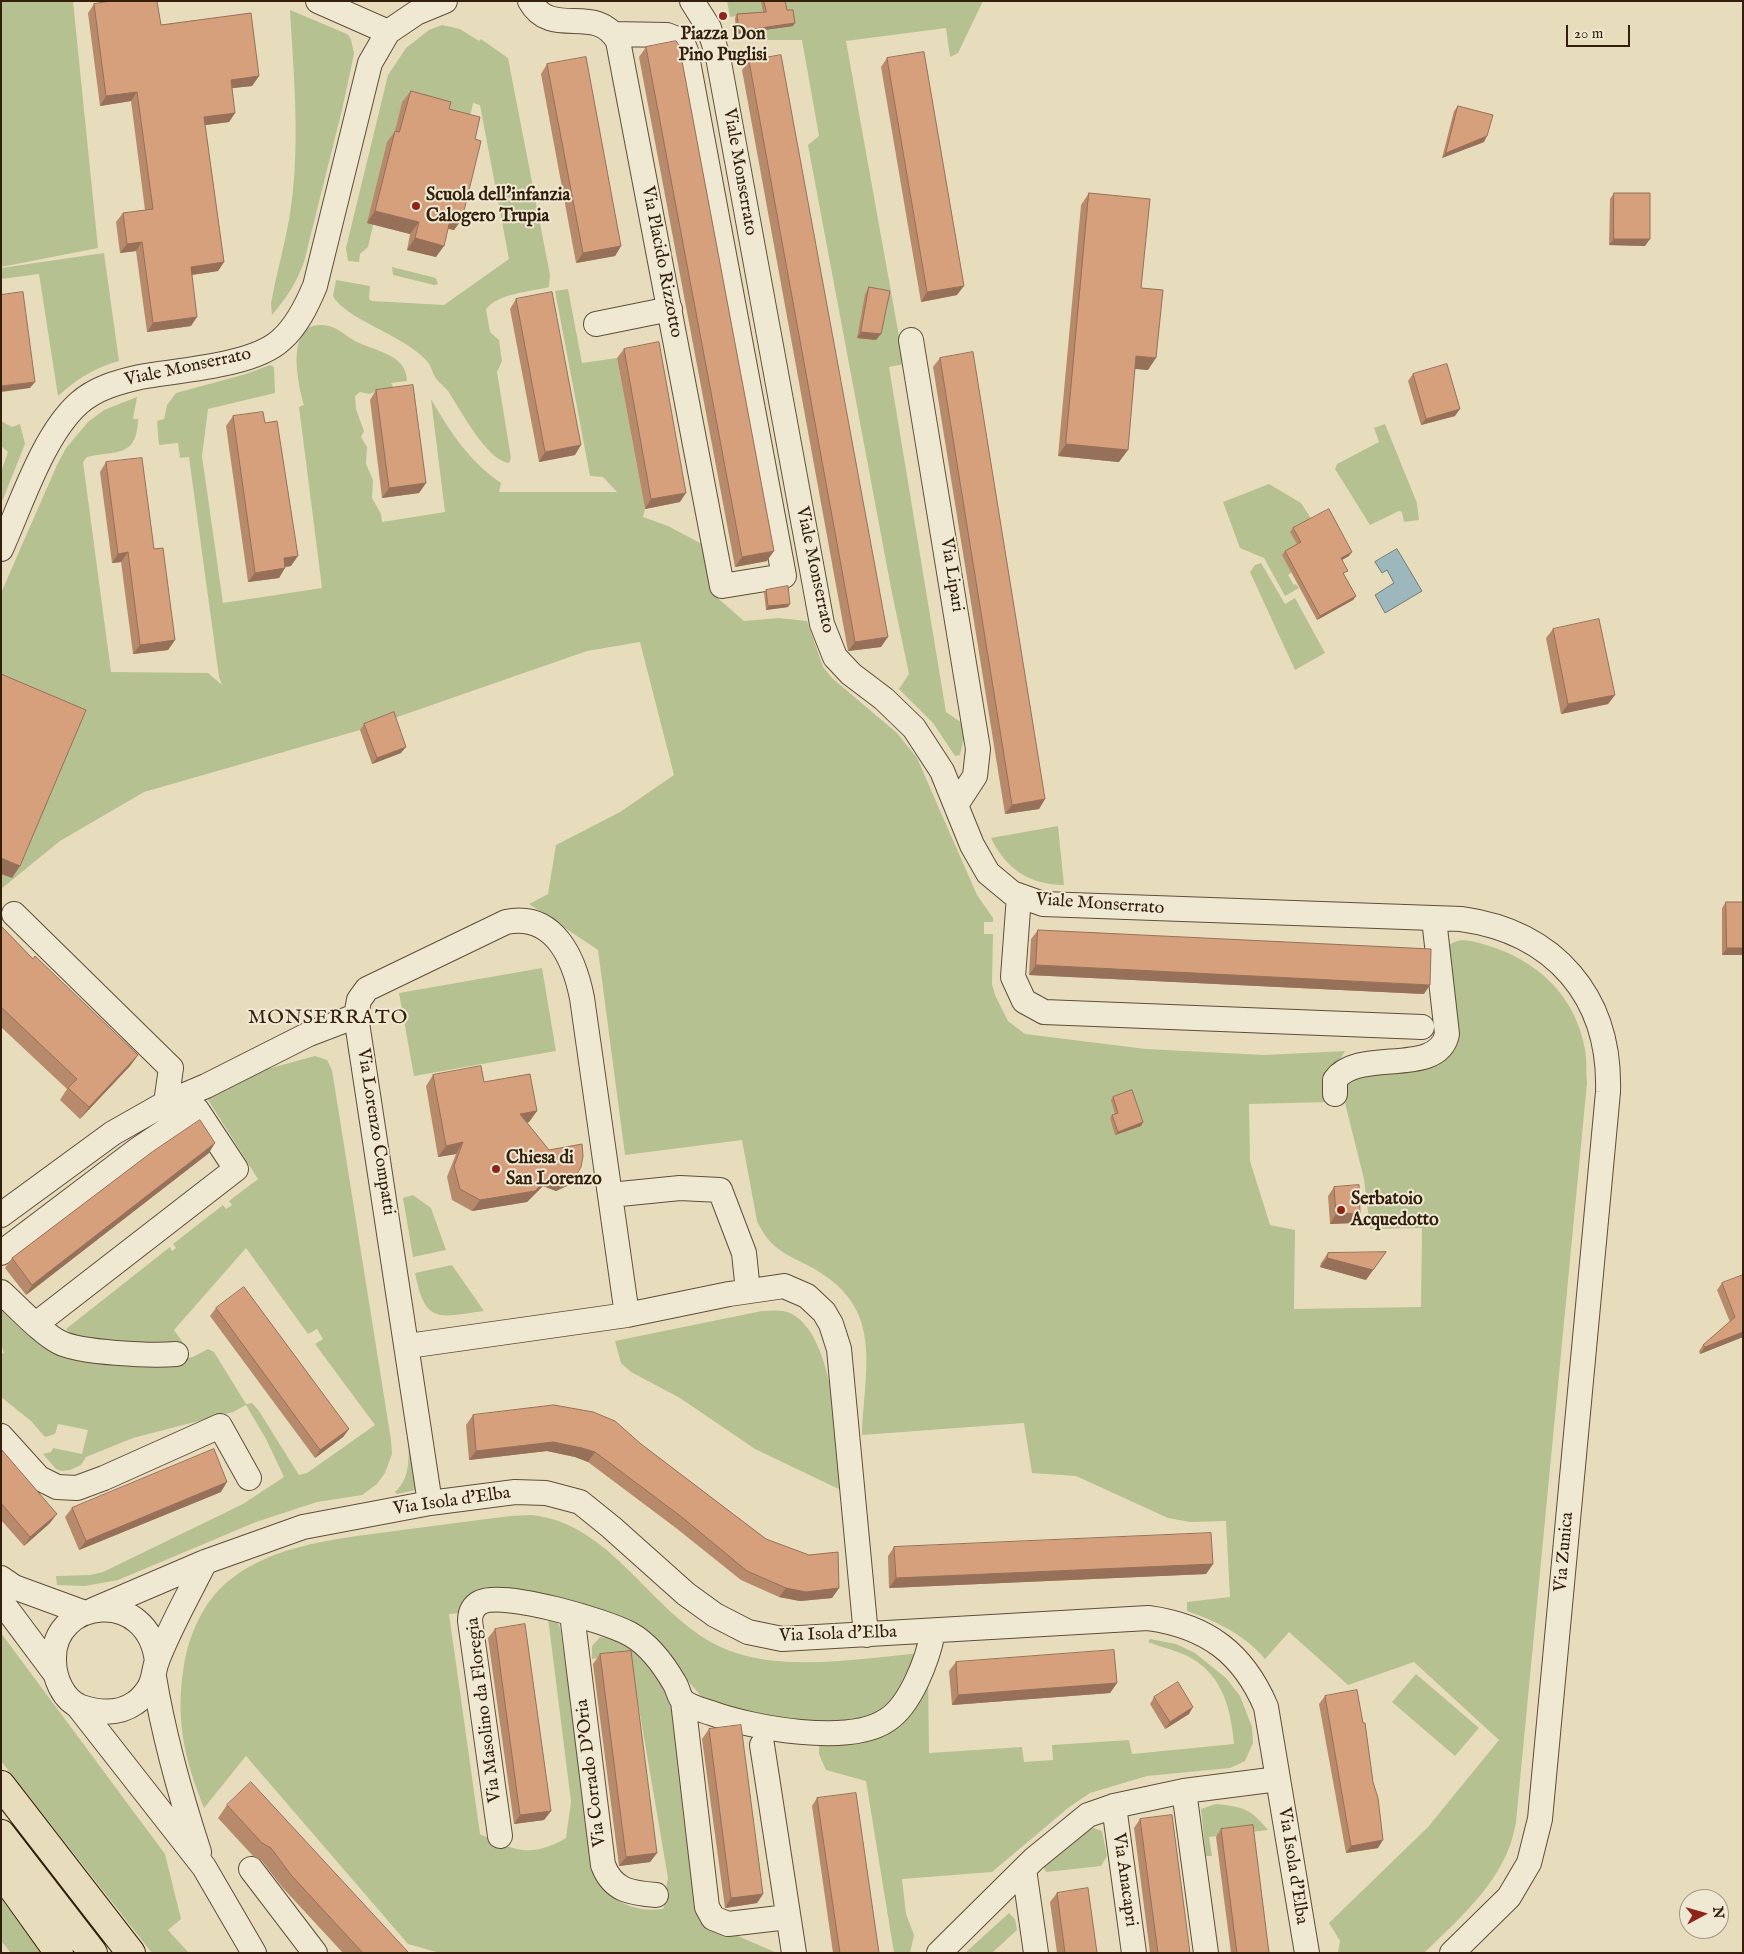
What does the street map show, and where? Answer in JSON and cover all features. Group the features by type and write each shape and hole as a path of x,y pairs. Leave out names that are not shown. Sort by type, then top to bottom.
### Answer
{"main road":[{"path":"1,1785 131,1953"},
{"path":"1,1834 93,1953"},
{"path":"1,1872 60,1953"}],"street":[{"path":"318,1 388,32"},
{"name":"Viale Monserrato","path":"1,549 56,429 78,404 96,390 123,381 230,362 260,354 283,339 305,309 315,286 370,63 388,32 416,13 445,1"},
{"path":"530,1 538,12 553,21 597,22 613,34"},
{"name":"Viale Monserrato","path":"693,2 709,28 718,57 822,624 836,657 851,674 884,699 914,728 942,771 979,860 999,884 1019,896 1044,904 1461,919 1502,927 1538,945 1570,972 1593,1008 1606,1049 1609,1070 1606,1122"},
{"name":"Via Placido Rizzotto","path":"613,34 667,35 682,41 686,52 784,576 722,586 620,49 613,34"},
{"path":"596,324 670,309"},
{"name":"Via Lipari","path":"911,340 978,750 975,776 956,805"},
{"path":"1019,896 1013,976 1024,1002 1044,1012 1422,1027"},
{"path":"14,914 171,1068 166,1103"},
{"path":"1335,1094 1335,1080 1345,1070 1430,1056 1442,1047 1447,1034 1434,919"},
{"path":"1,1215 113,1133 166,1103 309,1034 356,1016 359,1000 368,989 500,925 517,920 528,921 547,928 564,948 578,980 627,1315"},
{"name":"Via Lorenzo Compatti","path":"356,1016 408,1346 430,1503"},
{"path":"1,1252 137,1150 198,1110 236,1169 36,1324"},
{"name":"Via Zunica","path":"1452,1953 1508,1897 1529,1863 1540,1819 1606,1122"},
{"path":"610,1195 680,1188 720,1190 744,1253 748,1291"},
{"path":"408,1346 627,1315 748,1291 784,1286 807,1296 824,1312 836,1336 866,1635"},
{"path":"1,1292 58,1342 76,1347 155,1356 176,1354"},
{"path":"1,1436 39,1478 56,1487 77,1488 96,1482 220,1426 249,1478"},
{"name":"Via Isola d'Elba","path":"89,1612 205,1562 303,1527 430,1503 515,1492 546,1492 580,1502 686,1594 715,1615 748,1632 782,1640 1148,1618 1187,1626 1223,1646 1249,1673 1266,1707 1307,1953"},
{"path":"77,1705 96,1712 116,1712 135,1704 149,1689 155,1669 205,1562"},
{"path":"1,1578 14,1587 89,1612"},
{"name":"Via Masolino da Floregia","path":"500,1836 470,1616 475,1606 492,1600 530,1603 572,1614 630,1634 661,1662 683,1701"},
{"path":"1,1601 54,1672 62,1691 77,1705 204,1867 254,1953"},
{"path":"54,1672 54,1652 60,1633 75,1618 89,1612 114,1609 132,1616 147,1631 155,1649 155,1669 162,1727 177,1784 204,1867"},
{"name":"Via Corrado D'Oria","path":"572,1614 603,1865 607,1874 621,1889 637,1894 656,1894"},
{"path":"788,1917 728,1924 713,1918 707,1907 683,1701 722,1717 780,1731 835,1733 874,1727 888,1720 902,1707 929,1653 933,1632"},
{"path":"762,1745 794,1953"},
{"path":"939,1953 1024,1869 1082,1819 1114,1806 1184,1791 1278,1779"},
{"path":"1184,1791 1206,1953"},
{"name":"Via Anacapri","path":"1114,1806 1134,1953"},
{"path":"252,1869 316,1953"},
{"path":"1024,1869 1036,1953"}],"green space":[{"path":"1,1 73,1 98,248 1,267"},
{"path":"727,1 983,1 958,53 950,57 946,28 846,41 904,364 889,367 946,712 962,723 964,737 960,755 955,756 933,723 899,689 909,674 891,588 808,145 819,136 802,40 756,40 751,14 730,17"},
{"path":"290,10 347,34 351,39 354,54 304,262 291,290 272,315 271,303 289,220 295,168 296,115"},
{"path":"442,25 460,29 479,41 481,39 508,58 550,275 549,287 507,296 486,309 490,332 499,340 502,361 497,372 511,458 509,463 501,460 483,444 448,391 435,377 426,360 416,351 349,312 333,296 336,280 370,286 369,299 372,301 444,305 509,259 480,105 473,103 469,122 402,103 368,247 360,254 359,262 348,261 346,248 388,75 406,48 429,30"},
{"path":"104,253 119,361 86,375 58,396 39,274 1,279 1,268"},
{"path":"392,267 436,278 438,284 434,285 393,275"},
{"path":"568,289 582,363 617,358 645,509 643,517 668,526 702,544 713,594 744,621 779,618 807,621 823,667 832,678 897,733 917,758 977,895 993,918 993,922 984,922 984,934 993,934 992,984 995,995 1008,1021 1025,1034 1146,1049 1264,1055 1345,1051 1331,1075 1331,1102 1249,1104 1250,1161 1270,1225 1295,1230 1294,1309 1421,1307 1422,1228 1370,1229 1364,1179 1342,1091 1348,1076 1445,1055 1444,949 1454,942 1464,940 1480,943 1522,960 1551,982 1563,996 1572,1012 1580,1030 1585,1049 1587,1083 1516,1822 1511,1842 1493,1878 1468,1910 1424,1953 1338,1953 1340,1941 1329,1923 1428,1827 1499,1740 1414,1662 1348,1685 1289,1632 1265,1659 1239,1636 1209,1619 1187,1611 1187,1602 1230,1597 1226,1521 1190,1522 1168,1518 1076,1476 1032,1473 1024,1423 862,1435 866,1360 865,1338 859,1317 849,1298 832,1281 791,1257 766,1237 757,1221 742,1140 625,1155 598,950 529,904 548,894 556,845 620,812 674,775 640,642 587,651 360,730 144,792 60,841 1,889 1,593 57,465 66,448 88,422 104,410 137,397 133,419 138,419 134,441 123,450 87,457 83,462 111,672 208,673 222,685 219,677 189,457 180,458 178,443 159,445 157,421 164,419 167,405 176,393 246,374 270,365 274,367 275,393 208,409 202,456 223,603 322,588 299,407 304,405 297,366 297,352 300,339 306,330 316,325 335,328 355,341 396,359 406,372 407,381 391,383 393,386 388,390 382,388 370,394 360,392 355,396 356,409 364,431 361,437 367,447 366,464 373,480 372,498 381,514 382,522 445,512 431,399 461,445 479,465 501,483 499,492 617,492 603,477 590,476 555,291"},
{"path":"1,421 12,427 20,424 25,444 1,504 1,472 8,452 1,446"},
{"path":"1385,424 1417,503 1419,520 1404,522 1402,512 1399,511 1370,525 1335,469 1337,464 1379,442 1374,428"},
{"path":"1269,484 1301,503 1312,520 1298,546 1291,573 1288,575 1294,585 1296,584 1299,588 1285,596 1264,558 1240,548 1223,502"},
{"path":"1261,563 1285,604 1295,598 1325,653 1295,670 1250,572 1255,565"},
{"path":"1058,826 1064,885 1040,882 1020,873 1004,858 991,838"},
{"path":"542,968 556,1051 414,1076 399,993"},
{"path":"315,1056 327,1060 332,1070 391,1440 392,1454 385,1473 377,1484 362,1495 317,1502 256,1522 118,1580 85,1586 57,1585 56,1576 90,1575 103,1572 243,1504 284,1477 266,1439 246,1405 233,1412 133,1438 86,1457 81,1465 70,1470 62,1471 56,1469 43,1454 51,1452 53,1448 82,1454 88,1430 58,1424 55,1434 45,1437 31,1421 1,1397 1,1354 4,1353 1,1344 1,1305 38,1339 170,1361 193,1357 208,1349 214,1352 246,1404 252,1403 259,1411 299,1475 307,1473 375,1425 315,1344 323,1339 317,1329 308,1334 246,1248 174,1330 184,1344 164,1349 74,1337 66,1329 170,1247 172,1251 176,1248 173,1244 223,1205 226,1209 232,1205 229,1201 258,1179 205,1095 260,1071"},
{"path":"413,1195 431,1208 446,1250 413,1257 403,1198"},
{"path":"452,1265 484,1311 456,1315 436,1314 424,1302 415,1273"},
{"path":"762,1311 789,1312 806,1326 817,1345 826,1369 832,1395 843,1491 755,1449 680,1398 631,1372 621,1363 615,1341"},
{"path":"408,1436 420,1489 397,1494 395,1492 404,1480 408,1466"},
{"path":"532,1515 563,1523 590,1537 614,1556 682,1622 708,1640 736,1653 780,1661 828,1662 922,1653 916,1669 897,1701 883,1714 863,1721 839,1725 781,1721 703,1698 650,1638 628,1622 485,1589 463,1604 462,1613 449,1614 480,1834 503,1845 523,1850 543,1848 566,1838 571,1802 548,1618 528,1611 485,1613 486,1609 517,1607 538,1609 554,1618 560,1627 596,1877 609,1893 624,1904 642,1909 663,1909 668,1878 630,1656 624,1654 592,1659 592,1646 600,1637 614,1639 636,1648 658,1672 670,1695 701,1920 777,1953 440,1953 408,1944 246,1756 204,1808 191,1772 183,1738 181,1685 186,1654 193,1631 210,1600 226,1583 244,1570 265,1559 309,1545 356,1536 510,1516"},
{"path":"1,1633 165,1854 181,1919 168,1930 189,1953 152,1953 1,1761"},
{"path":"1150,1639 1176,1644 1195,1653 1226,1678 1240,1696 1252,1727 1253,1743 1245,1761 1230,1768 1147,1776 1090,1793 1068,1808 992,1872 902,1879 906,1914 914,1935 910,1953 894,1953 866,1781 826,1770 819,1754 819,1743 859,1741 928,1672 929,1753 1022,1747 1024,1762 1053,1760 1052,1745 1129,1740 1132,1754 1234,1744 1228,1707 1218,1684 1211,1674 1191,1658 1148,1642"},
{"path":"1416,1674 1479,1728 1455,1756 1392,1702"},
{"path":"1216,1804 1233,1806 1251,1813 1268,1830 1209,1837 1212,1856 1206,1856 1201,1809"},
{"path":"1091,1827 1102,1831 1107,1856 1101,1866 1046,1872 1043,1866"},
{"path":"1,1897 44,1953 11,1953 1,1941"},
{"path":"1009,1913 1015,1919 1017,1930 992,1953 965,1953"}],"water":[{"path":"1397,549 1422,591 1385,613 1375,595 1394,583 1387,570 1382,573 1375,562"}],"building":[{"path":"112,1 157,1 161,25 251,13 259,76 231,80 235,113 204,117 224,262 191,267 197,317 153,323 142,242 127,244 123,213 153,209 137,92 106,96 94,4"},
{"path":"764,1 785,1 787,10 793,10 795,23 739,31 737,14 766,12"},
{"path":"676,41 679,45 774,551 742,557 646,47"},
{"path":"924,52 964,286 927,292 887,58"},
{"path":"781,55 888,637 855,642 749,61"},
{"path":"586,57 621,246 583,253 547,64"},
{"path":"411,91 451,102 449,109 480,117 475,139 481,141 462,219 451,216 444,246 415,238 419,222 375,211 395,131 399,132"},
{"path":"1458,106 1493,115 1487,136 1446,153"},
{"path":"1089,193 1150,199 1141,288 1163,290 1156,358 1136,356 1128,450 1066,444"},
{"path":"1614,193 1650,193 1650,239 1614,239"},
{"path":"869,287 890,291 881,334 861,332"},
{"path":"23,292 35,382 1,386 1,295"},
{"path":"552,292 581,445 545,452 516,299"},
{"path":"659,342 686,493 651,499 624,349"},
{"path":"973,352 1045,799 1012,805 940,358"},
{"path":"1447,364 1460,409 1426,419 1413,374"},
{"path":"413,385 426,483 389,488 376,390"},
{"path":"263,412 265,423 277,421 298,556 284,558 285,568 255,573 233,416"},
{"path":"142,458 154,549 163,548 175,640 140,645 128,552 118,554 106,462"},
{"path":"1329,509 1352,552 1341,558 1348,571 1343,573 1356,596 1320,616 1285,551 1301,542 1293,528"},
{"path":"788,586 790,604 768,606 766,590"},
{"path":"1599,619 1615,695 1568,704 1553,629"},
{"path":"1,674 86,710 20,866 1,858"},
{"path":"394,712 406,747 377,758 364,724"},
{"path":"1726,902 1743,902 1743,948 1727,948"},
{"path":"1,926 33,959 35,956 138,1055 89,1107 68,1088 77,1079 1,1007"},
{"path":"1038,930 1431,949 1430,985 1036,965"},
{"path":"481,1066 484,1082 530,1074 537,1111 520,1114 549,1150 582,1144 583,1156 581,1167 577,1174 564,1180 551,1175 535,1191 480,1200 460,1189 454,1166 463,1142 446,1146 433,1075"},
{"path":"1132,1090 1143,1122 1118,1132 1112,1115 1118,1113 1113,1097"},
{"path":"200,1120 215,1143 32,1285 12,1258 152,1152"},
{"path":"1359,1185 1360,1213 1336,1214 1334,1187"},
{"path":"1386,1252 1373,1270 1327,1258 1328,1253"},
{"path":"1743,1275 1743,1332 1705,1347 1703,1345 1735,1317 1722,1283"},
{"path":"244,1287 349,1429 320,1450 216,1308"},
{"path":"554,1405 593,1412 615,1421 641,1444 766,1539 809,1555 838,1552 839,1588 806,1592 786,1588 747,1571 683,1518 595,1452 553,1442 476,1451 473,1415"},
{"path":"1,1449 57,1514 30,1537 1,1503"},
{"path":"214,1449 227,1482 86,1541 72,1508"},
{"path":"1211,1533 1213,1564 896,1578 894,1547"},
{"path":"525,1624 551,1811 520,1815 495,1629"},
{"path":"1114,1650 1117,1683 958,1695 956,1662"},
{"path":"631,1651 657,1853 626,1857 600,1654"},
{"path":"1178,1682 1193,1707 1170,1722 1154,1697"},
{"path":"1357,1690 1363,1723 1365,1723 1373,1782 1378,1798 1383,1840 1351,1846 1325,1696"},
{"path":"741,1725 763,1894 731,1898 709,1729"},
{"path":"251,1782 407,1953 363,1953 291,1875 271,1848 262,1843 227,1805"},
{"path":"856,1793 879,1953 840,1953 817,1798"},
{"path":"1172,1815 1190,1953 1158,1953 1140,1819"},
{"path":"1253,1825 1269,1953 1237,1953 1221,1829"},
{"path":"1088,1888 1097,1953 1065,1953 1057,1893"}],"place":[{"name":"Piazza Don Pino Puglisi","path":"723,16"},
{"name":"Scuola dell'infanzia Calogero Trupia","path":"416,206"},
{"name":"Chiesa di San Lorenzo","path":"496,1169"},
{"name":"Serbatoio Acquedotto","path":"1341,1210"}],"district":[{"name":"MONSERRATO","path":"328,1019"}]}
